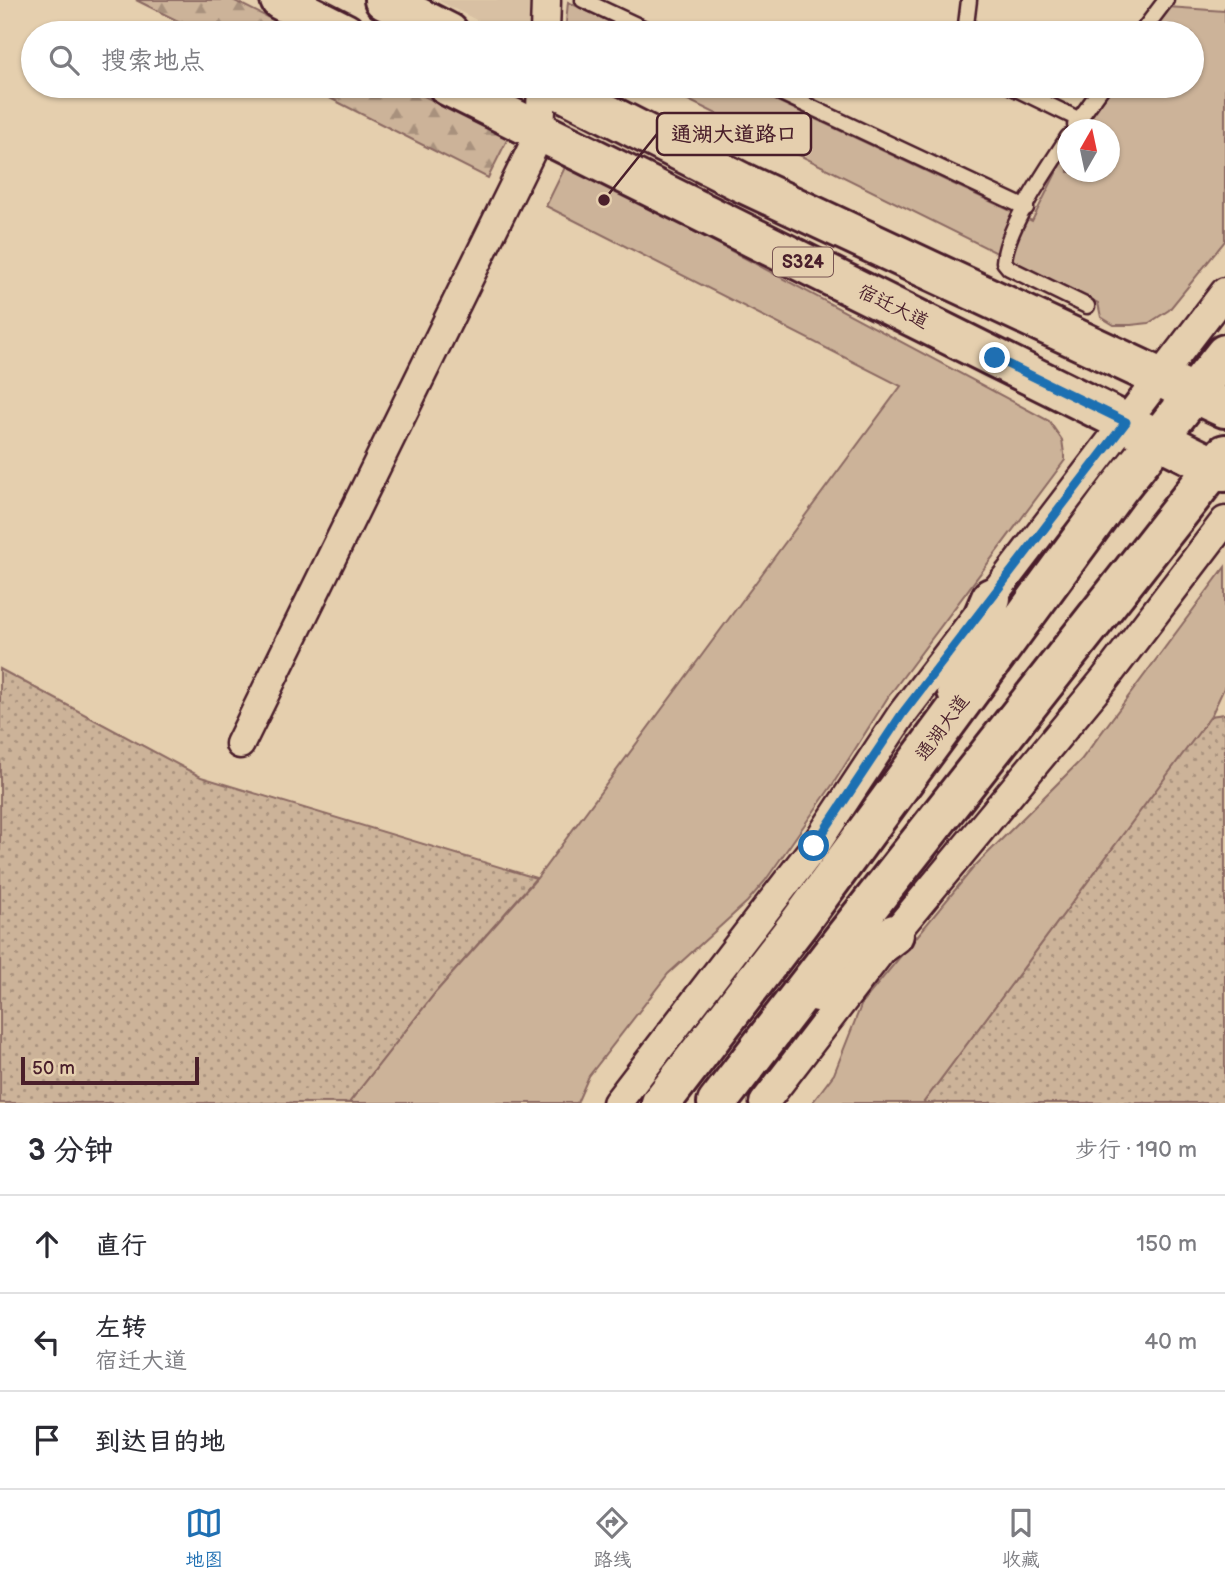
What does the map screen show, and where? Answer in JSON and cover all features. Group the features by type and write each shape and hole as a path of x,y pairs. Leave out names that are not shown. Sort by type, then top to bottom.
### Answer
{"main road":[{"path":"280,0 321,21"},
{"path":"384,0 425,21"},
{"name":"宿迁大道","path":"472,98 1142,430 1222,464"},
{"name":"S324","path":"576,98 741,182 1193,392"},
{"name":"通湖大道","path":"662,1103 800,922 1042,592 1142,430 1193,392 1225,354"},
{"path":"718,1103 1084,632 1222,464"},
{"path":"1042,592 1070,579 1090,584 1096,593 1095,605 1084,632"},
{"path":"946,724 973,640 991,598"},
{"path":"783,1018 894,933"}],"street":[{"path":"545,21 546,0"},
{"path":"240,744 540,132 541,98"},
{"path":"1193,392 1225,292"},
{"path":"617,1103 814,846 902,714 991,598 1142,430"},
{"path":"764,1103 894,933 1104,680 1225,521"}],"lane":[{"path":"583,0 628,21"},
{"path":"966,21 969,0"},
{"path":"1150,21 1166,0"},
{"path":"792,98 1026,208"},
{"path":"1031,98 1066,119"},
{"path":"1079,119 1094,98"},
{"path":"1057,156 1005,249 1004,262 1009,268 1087,306"}],"shaded area":[{"path":"437,0 543,0 542,21 478,21"}],"green space":[{"path":"136,0 233,0 275,21 178,21"},
{"path":"568,2 608,21 566,21"},
{"path":"1168,7 1224,11 1225,7 1225,241 1169,310 1149,323 1114,325 1101,317 1098,303 684,98 771,98 1032,221 1057,171 1057,182 1120,182 1120,119 1089,119 1104,98 1204,98 1204,21 1158,21"},
{"path":"330,98 428,98 508,138 488,178"},
{"path":"567,163 1049,421 1062,440 1065,460 888,697 833,784 765,881 747,902 668,974 589,1076 577,1103 349,1103 436,992 537,878 901,386 546,206"},
{"path":"1225,567 1225,686 1211,716 923,1103 812,1103 834,1074 862,1003 974,867 1081,760"},
{"path":"0,669 201,777 536,878 436,992 349,1103 0,1103"},
{"path":"1225,714 1225,1103 923,1103 1210,716"}],"place":[{"name":"通湖大道路口","path":"604,200"}],"route":[{"path":"814,846 902,714 1126,422 995,358"}]}
